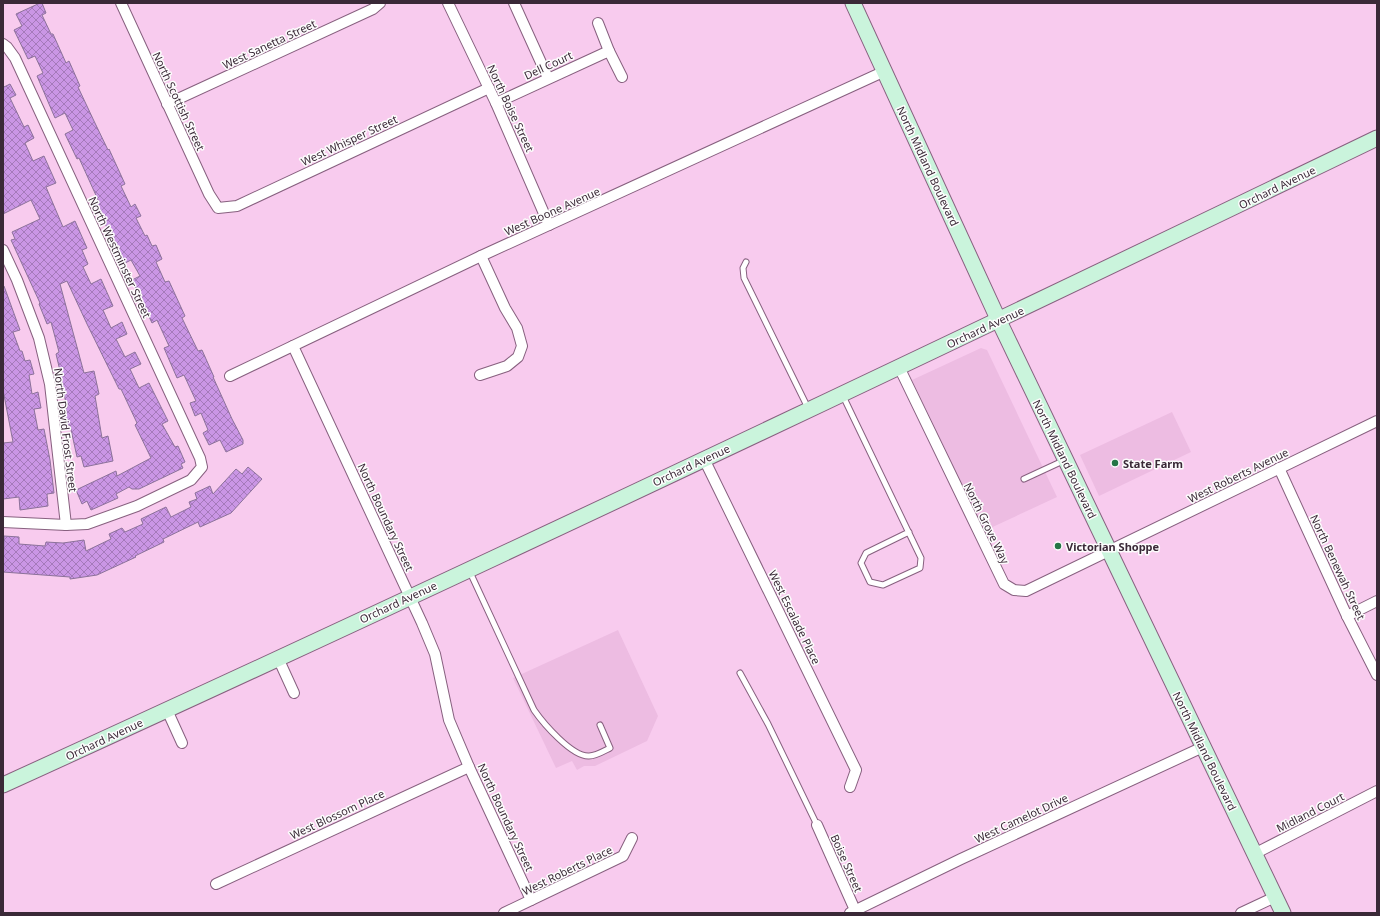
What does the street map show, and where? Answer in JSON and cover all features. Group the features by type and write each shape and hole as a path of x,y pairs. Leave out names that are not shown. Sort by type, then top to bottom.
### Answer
{"street":[{"name":"North Scottish Street","path":"122,3 208,194 218,208"},
{"name":"West Sanetta Street","path":"167,104 373,9 380,3"},
{"name":"North Boise Street","path":"448,3 496,103 549,225"},
{"path":"514,3 548,78"},
{"name":"North Midland Boulevard","path":"853,3 999,321 1282,913"},
{"path":"598,23 609,51 622,77"},
{"name":"North Westminster Street","path":"3,44 15,58 200,458 202,467 191,480 137,506 87,524 66,525"},
{"name":"Dell Court","path":"496,103 609,51"},
{"name":"West Boone Avenue","path":"230,376 481,256 884,71"},
{"name":"West Whisper Street","path":"218,208 237,206 489,88"},
{"name":"Orchard Avenue","path":"3,785 469,570 999,321 1377,138"},
{"name":"North David Frost Street","path":"3,250 39,338 50,384 66,525"},
{"path":"480,375 507,366 518,357 522,346 517,328 505,308 481,256"},
{"name":"North Boundary Street","path":"293,346 410,596 435,654 449,720 468,767 532,900"},
{"name":"North Grove Way","path":"899,367 1004,584 1014,590 1026,591 1109,550"},
{"name":"West Roberts Avenue","path":"1109,550 1377,421"},
{"name":"West Escalade Place","path":"704,459 856,770 850,787"},
{"name":"North Benewah Street","path":"1278,468 1347,616 1377,675"},
{"path":"3,522 66,525"},
{"path":"1347,616 1377,601"},
{"path":"278,658 294,693"},
{"path":"167,710 182,743"},
{"name":"West Camelot Drive","path":"852,912 968,856 1203,747"},
{"name":"West Blossom Place","path":"216,884 468,767"},
{"name":"Midland Court","path":"1254,854 1377,791"},
{"name":"Boise Street","path":"817,825 852,912"},
{"name":"West Roberts Place","path":"504,913 623,856 632,838"},
{"path":"1241,913 1275,897"}],"lane":[{"path":"746,262 743,268 744,278 809,409"},
{"path":"842,394 909,532 921,558 920,568 883,585 870,582 861,563 866,553 909,532"},
{"path":"1024,479 1066,460"},
{"path":"469,570 534,710 542,721 555,736 579,754 588,756 610,748 600,726"},
{"path":"740,673 768,724 817,825"}],"shaded area":[{"path":"981,348 987,350 1057,497 984,531 912,380"},
{"path":"1172,412 1191,452 1099,496 1080,455"},
{"path":"618,630 658,716 647,741 595,766 584,766 577,770 572,761 556,768 513,678"}],"building":[{"path":"42,3 46,13 42,15 51,34 53,34 66,63 69,61 80,86 78,87 125,184 121,186 131,207 135,204 141,216 136,218 152,246 156,245 162,259 156,262 165,282 169,281 185,316 182,318 198,351 202,350 232,419 243,440 243,444 226,452 220,440 209,445 203,433 208,430 201,413 195,416 190,403 196,401 184,375 177,378 164,348 169,346 157,320 152,323 132,280 140,276 131,260 123,264 96,203 99,202 79,158 77,159 65,134 73,130 65,113 55,118 37,76 43,73 35,56 28,59 14,30 22,26 16,14"},
{"path":"10,84 16,95 10,98 24,127 28,125 34,138 25,143 33,161 44,156 56,183 46,187 63,227 75,221 87,248 82,250 88,264 83,267 91,284 101,279 113,306 103,310 111,328 122,322 127,334 116,339 125,357 135,352 141,364 130,369 139,388 149,383 168,421 162,424 175,447 178,446 185,462 181,464 183,468 139,489 132,489 129,487 116,494 118,498 91,510 87,501 82,504 76,490 116,471 117,476 151,458 135,425 137,423 121,389 119,389 67,281 60,284 84,373 94,371 99,394 95,396 102,438 108,436 113,461 84,467 81,456 77,457 70,425 67,425 64,409 67,408 56,354 59,352 51,322 47,324 39,304 40,303 11,240 15,239 12,232 40,219 31,200 3,214 3,85 4,87"},
{"path":"3,286 20,330 13,332 25,361 30,360 34,374 29,375 32,394 38,392 41,408 34,409 38,430 44,429 54,493 47,494 48,506 20,510 19,497 3,499 3,443 13,442 3,390"},
{"path":"248,467 262,479 231,513 200,527 198,522 163,539 164,542 135,556 136,557 97,575 70,579 70,577 3,572 4,536 19,537 19,544 45,546 46,542 63,543 84,540 86,551 111,539 109,534 122,528 125,532 143,524 141,519 166,507 171,517 191,507 189,502 197,499 195,493 210,486 213,494 236,469 242,474"}],"place":[{"name":"State Farm","path":"1115,463"},
{"name":"Victorian Shoppe","path":"1058,546"}]}
